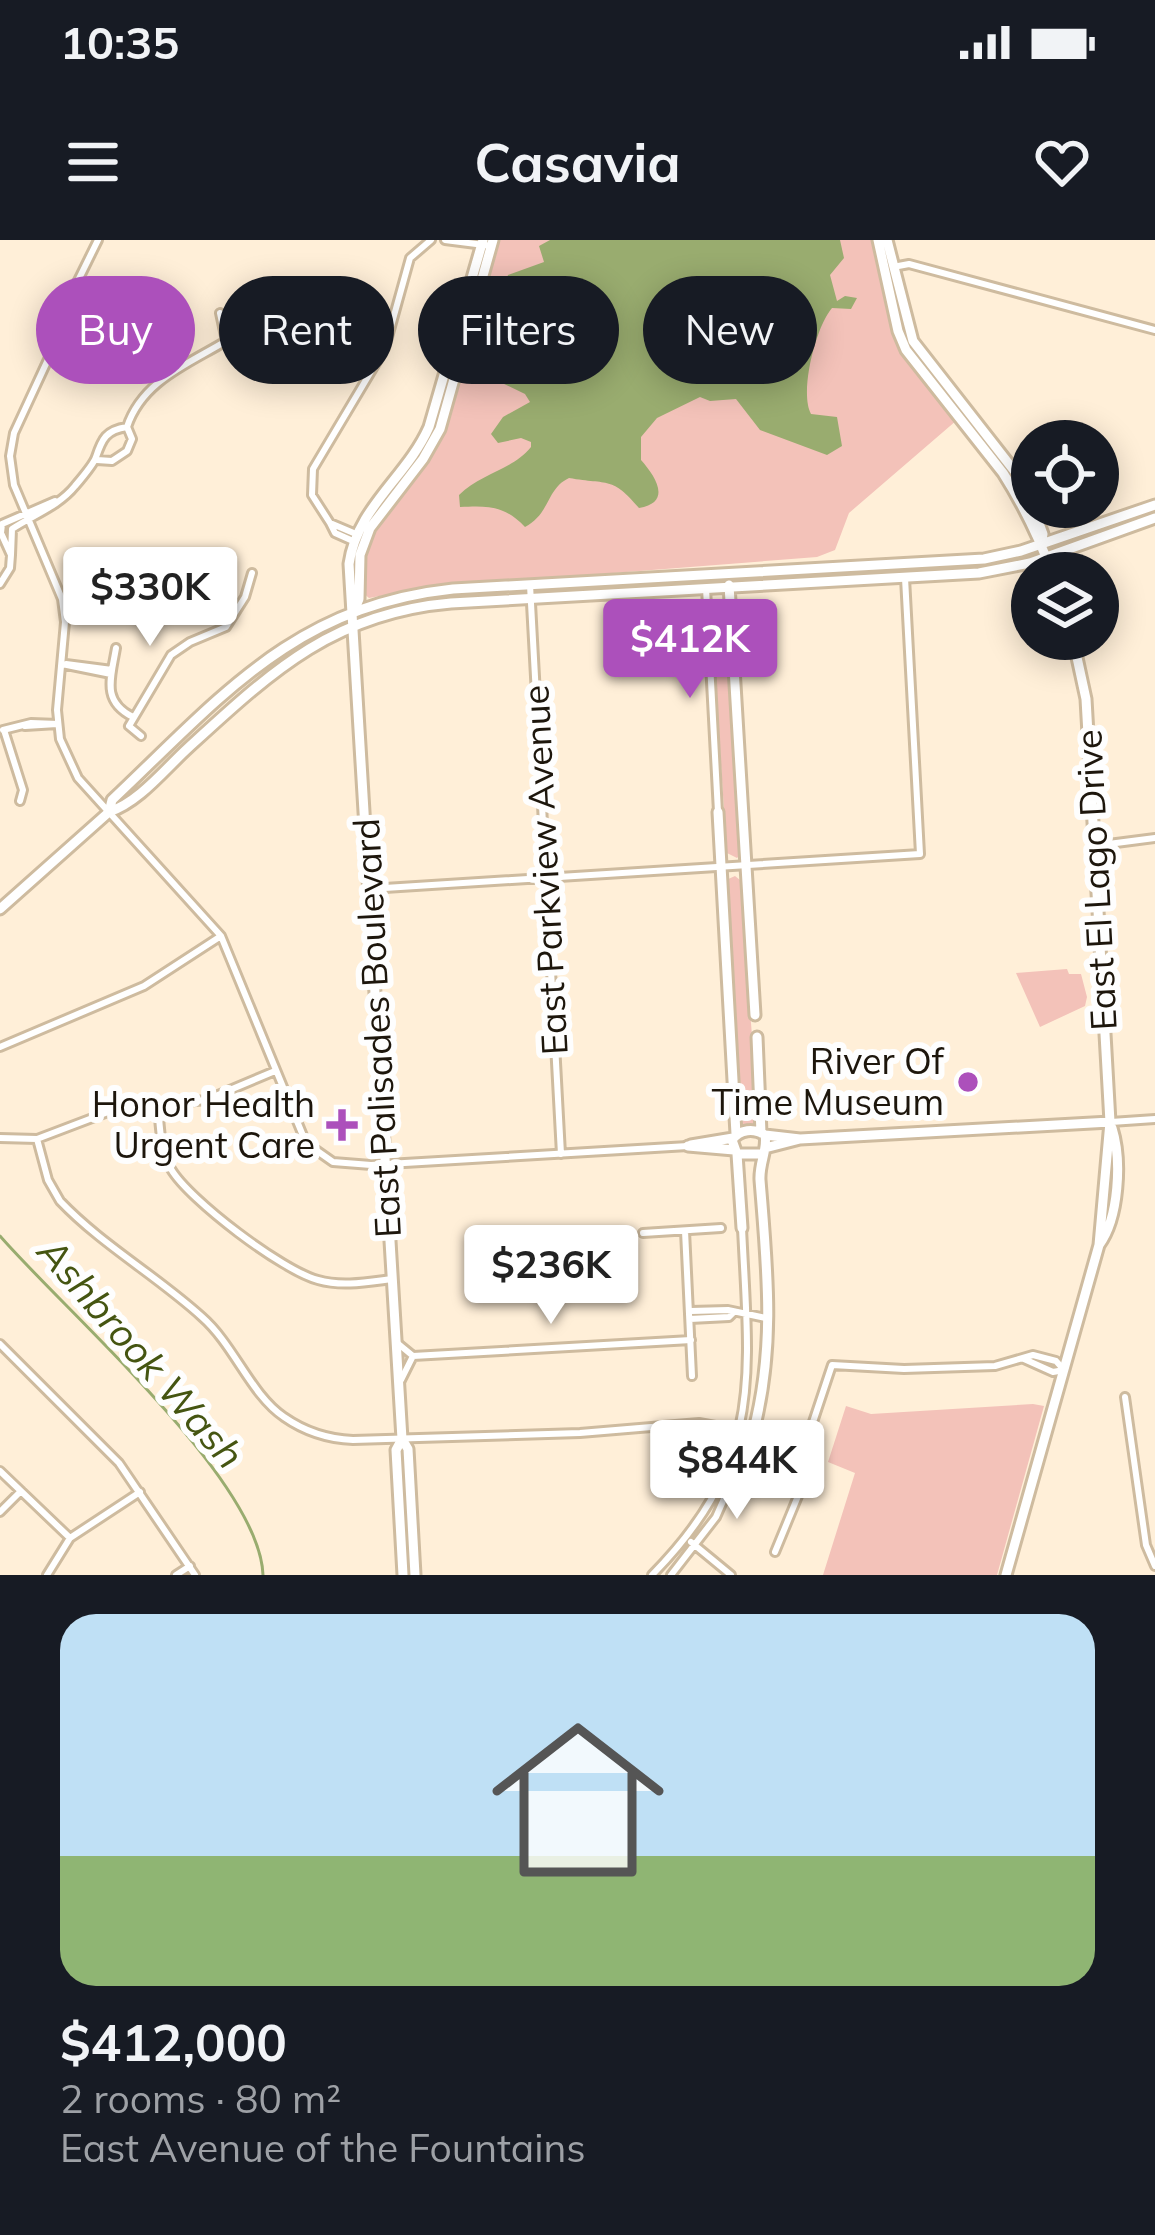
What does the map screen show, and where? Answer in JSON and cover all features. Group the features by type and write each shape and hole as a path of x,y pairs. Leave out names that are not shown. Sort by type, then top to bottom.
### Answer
{"street":[{"path":"98,240 64,307 57,340 14,433 11,477 62,598 58,724 67,761 220,936 300,1134 316,1153 346,1165 735,1144 762,1151 800,1139"},
{"path":"354,538 330,523 312,495 313,469 385,348 410,258 431,240"},
{"path":"445,240 488,243"},
{"path":"878,240 908,331 1011,483"},
{"path":"887,240 898,331 906,350 998,450 1011,474"},
{"path":"355,617 348,582 354,538 425,435 488,243"},
{"path":"355,617 366,536 423,460 440,429 488,243"},
{"path":"889,268 909,264 1155,330"},
{"path":"97,460 105,435 127,427 138,403 172,371 219,345"},
{"path":"1,529 8,519 27,515 74,488 97,460 112,461 127,451 132,436 127,427"},
{"path":"0,909 109,812 135,797 264,679 355,617 423,592 984,559 1155,505"},
{"path":"0,584 10,568 10,532 27,515"},
{"path":"1060,552 1155,518"},
{"path":"1033,528 1044,552"},
{"path":"1,529 10,532"},
{"path":"1,529 11,555"},
{"path":"369,889 920,854 905,578 906,570 934,562"},
{"path":"355,617 423,606 979,573 1011,565"},
{"path":"141,736 129,726 171,655 226,627 245,597 252,573"},
{"path":"729,573 755,1016"},
{"path":"652,1575 702,1515 740,1429 748,1388 706,575"},
{"name":"East Parkview Avenue","path":"530,585 561,1154"},
{"name":"East Palisades Boulevard","path":"355,617 402,1439 408,1449 415,1575"},
{"path":"709,647 723,641 734,649"},
{"path":"116,648 112,703 133,717"},
{"name":"East El Lago Drive","path":"1006,1575 1099,1245 1110,1122 1086,699 1078,660"},
{"path":"62,664 112,672"},
{"path":"20,801 23,790 2,731 48,721 58,724"},
{"path":"1093,847 1155,838"},
{"path":"0,1047 144,986 220,936"},
{"path":"670,1575 729,1494 752,1433 765,1378 770,1318 757,1037"},
{"path":"0,1138 37,1139 116,1109 206,1100 275,1071"},
{"path":"158,1105 164,1150 174,1174 273,1258 324,1282 392,1279"},
{"path":"735,1144 747,1130 800,1139 1155,1119"},
{"path":"37,1139 59,1201 203,1318 275,1411 329,1437 580,1433 699,1423 752,1433"},
{"path":"643,1233 721,1228"},
{"path":"685,1231 692,1376"},
{"path":"690,1315 733,1313 770,1318"},
{"path":"396,1342 413,1356 691,1340"},
{"path":"0,1344 108,1450 195,1575"},
{"path":"399,1387 413,1356"},
{"path":"775,1552 805,1479 803,1452 834,1363 904,1369 995,1366 1024,1359 1053,1372 1064,1370"},
{"path":"1125,1397 1146,1545 1155,1565"},
{"name":"East Palisades Boulevard","path":"402,1439 396,1450 403,1575"},
{"path":"0,1472 70,1538"},
{"path":"0,1512 20,1491"},
{"path":"46,1575 70,1538 140,1492"},
{"path":"693,1544 731,1575"},
{"path":"176,1575 190,1566"}],"shaded area":[{"path":"496,240 875,240 899,342 957,420 849,513 835,550 817,557 423,588 369,598 362,592 370,541 378,523 427,460 458,384 619,384 619,276 488,276"},
{"path":"550,240 840,240 844,258 830,275 837,301 845,296 857,298 851,309 832,308 817,339 817,276 643,276 643,384 808,384 811,414 837,417 842,446 827,455 760,430 736,399 700,397 657,418 641,437 641,460 658,488 656,500 649,505 639,508 609,484 569,478 525,527 495,508 460,507 459,495 531,447 531,442 521,438 498,443 491,434 503,417 530,402 525,394 504,384 619,384 619,276 508,276 544,262 539,246"},
{"path":"728,645 741,854 737,858 727,853 713,648"},
{"path":"735,876 740,880 759,1127 738,1129 726,880"},
{"path":"1067,969 1069,974 1081,974 1085,1006 1040,1027 1016,973"},
{"path":"846,1406 871,1414 1044,1406 997,1575 823,1575 855,1473 828,1462"}],"waterway":[{"name":"Ashbrook Wash","path":"0,1236 196,1446 230,1492 254,1536 263,1575"}],"place":[{"name":"River Of Time Museum","path":"968,1082"},
{"name":"Honor Health Urgent Care","path":"342,1125"}]}
